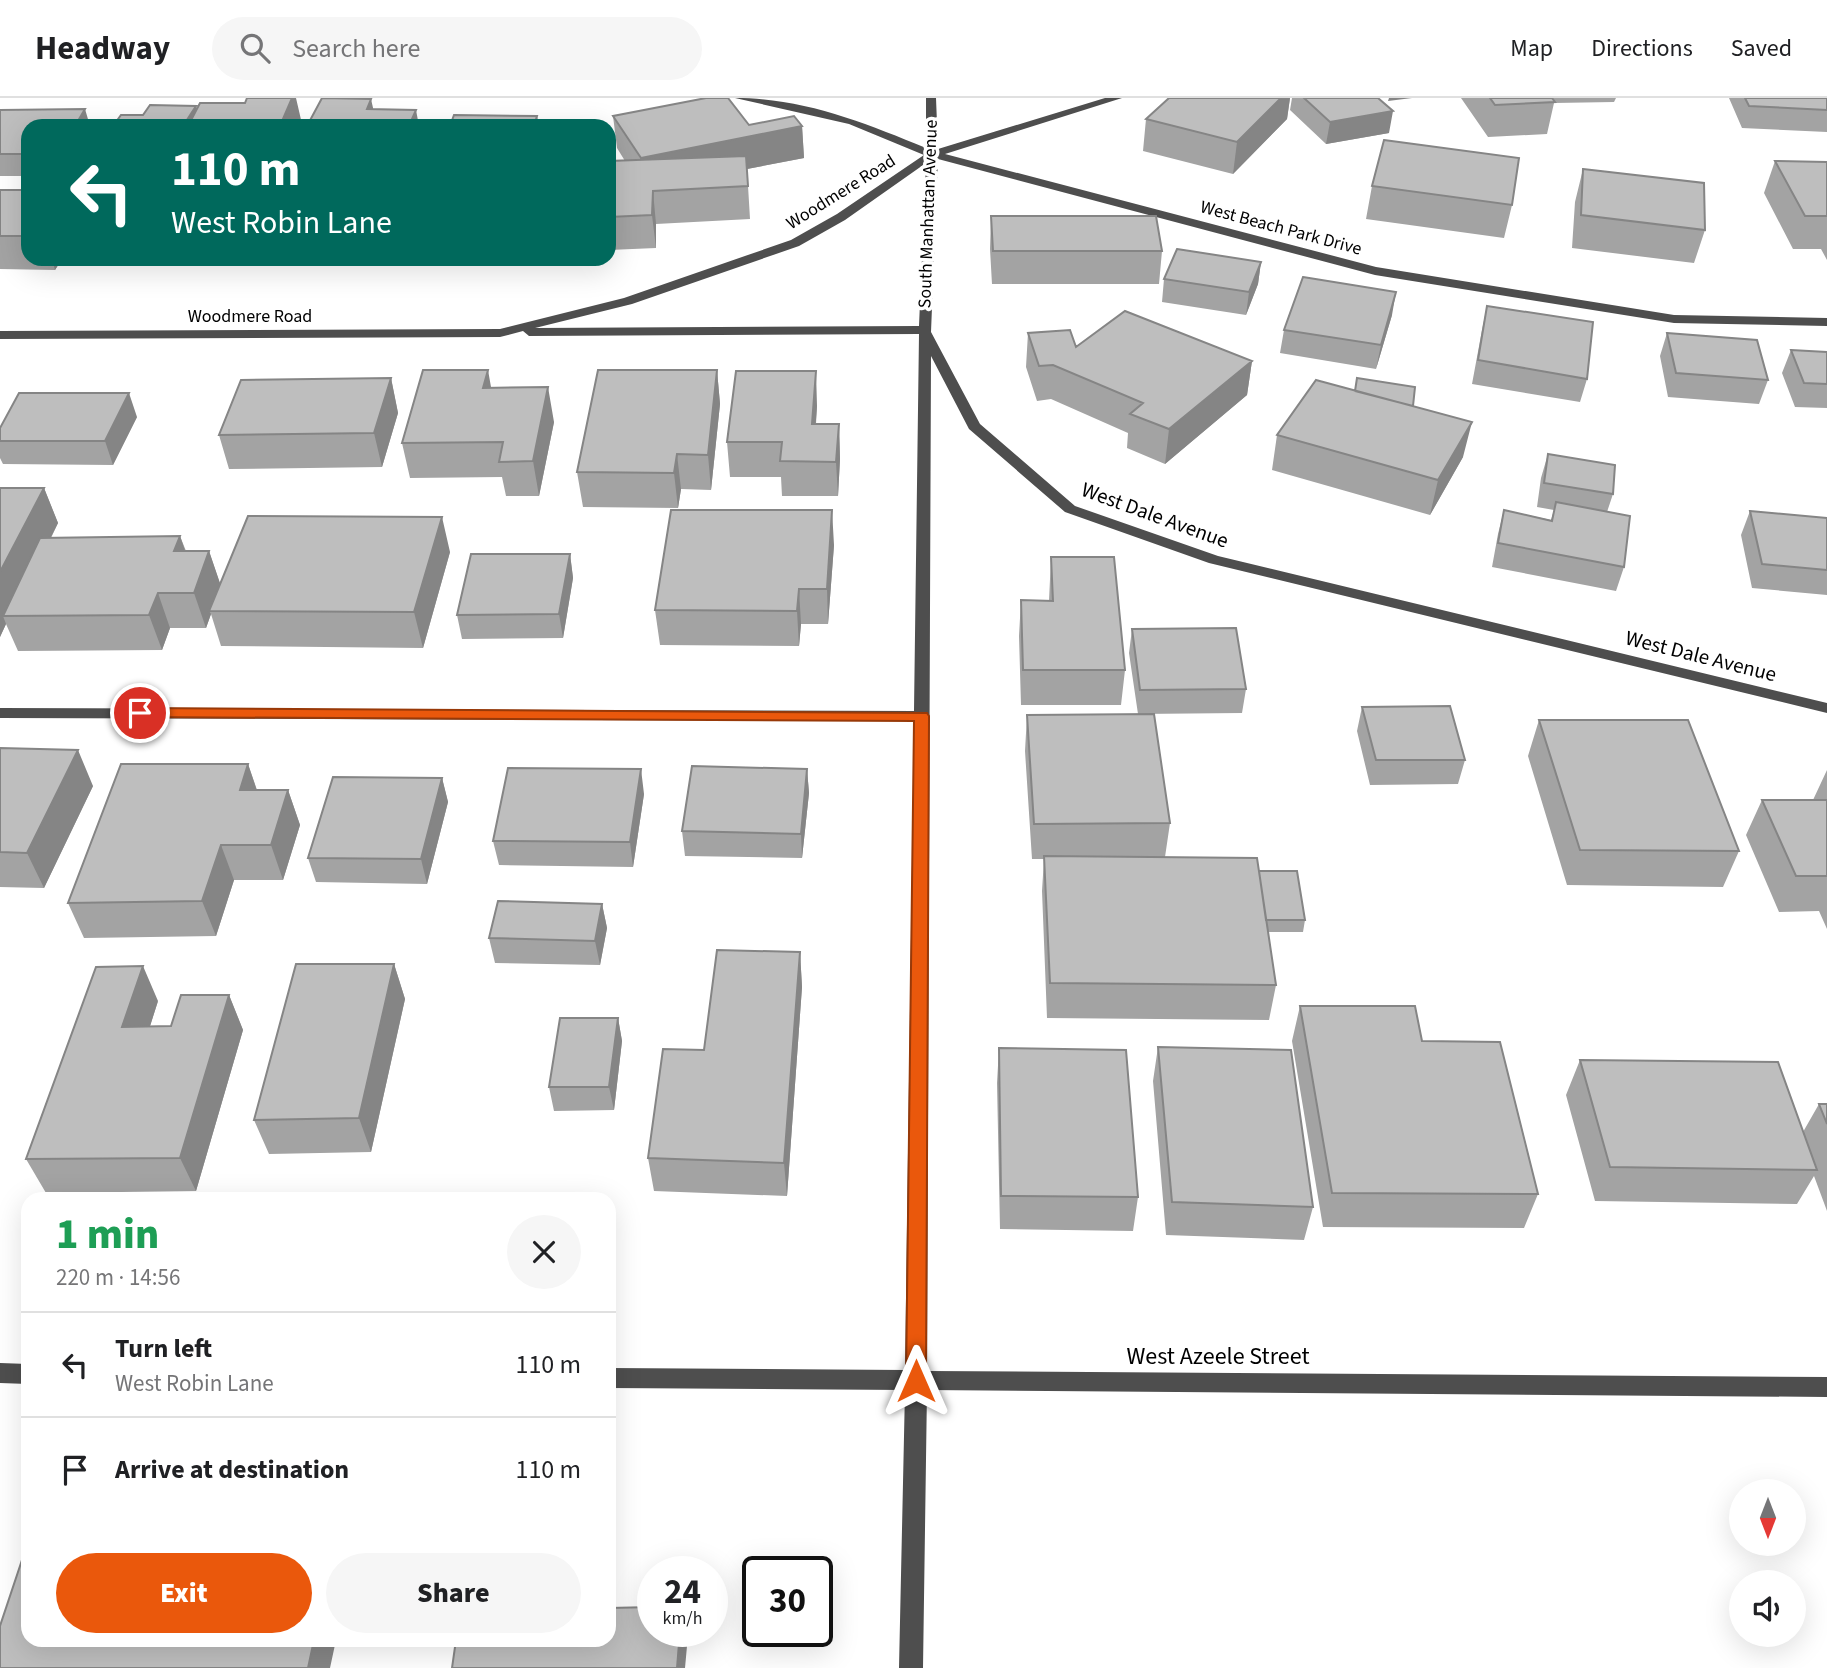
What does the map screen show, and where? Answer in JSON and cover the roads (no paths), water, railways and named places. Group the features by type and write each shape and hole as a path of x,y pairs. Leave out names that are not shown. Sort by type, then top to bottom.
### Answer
{"street":[{"name":"West Beach Park Drive","path":"740,98 766,100 853,122 932,154 1375,271 1674,319 1827,322"},
{"name":"South Manhattan Avenue","path":"925,330 932,154 931,98"},
{"name":"Woodmere Road","path":"500,333 628,301 795,243 841,217 932,154 1117,98"},
{"name":"Woodmere Road","path":"0,335 925,330"},
{"name":"West Dale Avenue","path":"925,330 974,426 1070,509 1214,561 1827,708"},
{"path":"911,1668 925,330"},
{"path":"0,713 922,716"},
{"path":"0,1373 21,1374"},
{"name":"West Azeele Street","path":"616,1378 1827,1387"}]}
